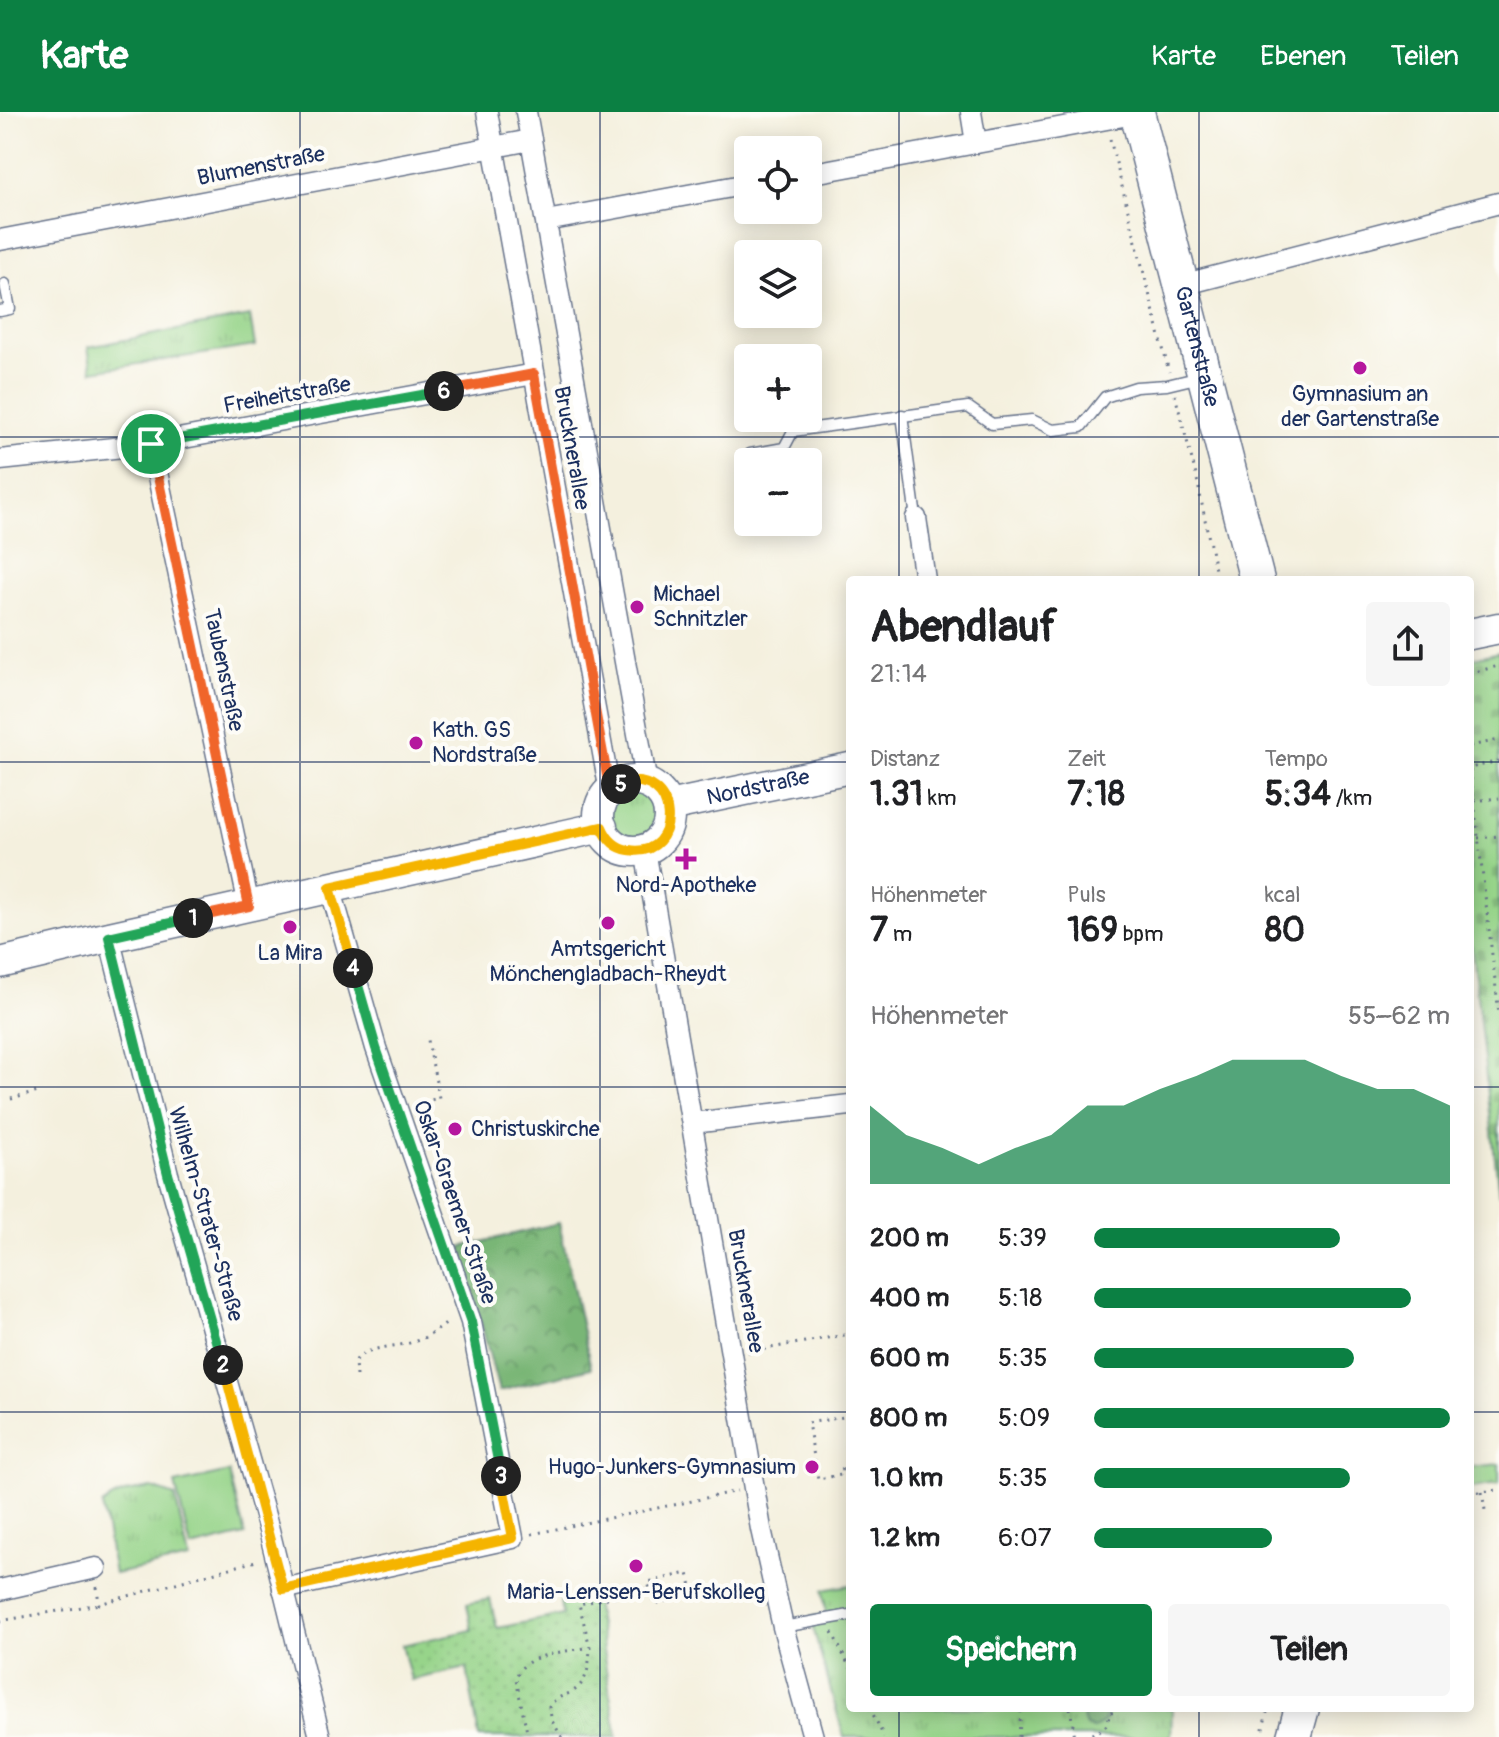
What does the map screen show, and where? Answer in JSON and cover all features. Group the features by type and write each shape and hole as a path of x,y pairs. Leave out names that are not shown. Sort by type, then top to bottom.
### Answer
{"main road":[{"name":"Gartenstraße","path":"1122,115 1182,285 1256,576"},
{"name":"Gartenstraße","path":"1122,115 1182,382 1239,576"},
{"path":"1278,1737 1284,1712"},
{"path":"1294,1737 1301,1712"}],"street":[{"name":"Brucknerallee","path":"487,112 610,792"},
{"name":"Brucknerallee","path":"526,112 658,795"},
{"path":"971,112 976,143"},
{"path":"822,171 1122,115"},
{"name":"Blumenstraße","path":"0,240 531,140"},
{"path":"546,221 734,187"},
{"path":"1182,285 1499,203"},
{"name":"Freiheitstraße","path":"0,460 151,444 534,374"},
{"name":"Taubenstraße","path":"151,444 249,906"},
{"path":"916,518 924,576"},
{"path":"1474,633 1499,628"},
{"name":"Nordstraße","path":"610,792 625,783 658,795 846,769"},
{"path":"610,792 601,807 602,827 613,844 634,851 645,850 662,837 669,817 658,795"},
{"path":"0,963 602,827"},
{"name":"Brucknerallee","path":"645,850 753,1488 783,1627 813,1737"},
{"name":"Oskar-Graemer-Straße","path":"330,887 376,1048 471,1322 513,1538"},
{"name":"Wilhelm-Strater-Straße","path":"109,937 168,1174 275,1556 320,1737"},
{"path":"692,1123 846,1105"},
{"path":"283,1589 513,1538"},
{"path":"0,1590 96,1568"}],"lane":[{"path":"0,311 10,309 5,284"},
{"path":"784,448 793,431 968,407 992,424 1032,420 1053,430 1081,427 1105,397 1136,387 1182,382"},
{"path":"902,415 916,518"},
{"path":"783,1627 846,1616"}],"path":[{"path":"1122,115 1182,382 1216,576"},
{"path":"1474,672 1499,666"},
{"path":"1474,745 1499,740"},
{"path":"1474,767 1499,761"},
{"path":"1499,798 1474,801 1499,1014"},
{"path":"1478,838 1499,836"},
{"path":"397,1107 439,1098 427,1035"},
{"path":"11,1099 38,1092"},
{"path":"356,1376 355,1362 364,1352 413,1342 437,1332 465,1306"},
{"path":"732,1355 846,1335"},
{"path":"846,1417 808,1423 818,1479 841,1475 841,1470 846,1469"},
{"path":"674,1505 753,1488"},
{"path":"1474,1493 1499,1490"},
{"path":"1482,1492 1485,1510"},
{"path":"513,1538 667,1506"},
{"path":"0,1621 99,1604 275,1556"},
{"path":"96,1568 99,1604"},
{"path":"688,1573 693,1595 654,1604 650,1589 648,1582 688,1573"},
{"path":"562,1737 552,1721 549,1707 554,1699 578,1688 589,1665 590,1647 579,1604 650,1589"},
{"path":"826,1618 846,1660"},
{"path":"528,1737 516,1679 517,1670 527,1661 590,1647"},
{"path":"872,1712 884,1737"},
{"path":"1019,1737 1021,1712"},
{"path":"1071,1712 1075,1737"},
{"path":"1084,1737 1107,1726 1112,1712"},
{"path":"1261,1737 1267,1712"}],"green space":[{"path":"250,316 255,346 92,371 88,347"},
{"path":"1499,652 1499,1195 1474,968 1474,658"},
{"path":"635,790 652,798 660,815 652,832 635,840 618,832 610,815 618,798"},
{"path":"559,1223 591,1368 499,1391 461,1247"},
{"path":"1499,1464 1499,1484 1474,1487 1474,1467"},
{"path":"229,1472 245,1535 191,1548 175,1484"},
{"path":"152,1488 175,1496 189,1559 114,1574 102,1505 126,1493"},
{"path":"846,1586 846,1712 1172,1712 1171,1737 844,1737 810,1617 826,1614 823,1590"},
{"path":"594,1595 617,1737 479,1737 467,1668 411,1680 402,1645 472,1630 467,1604 490,1599 497,1628 563,1615 560,1602"},
{"path":"1081,1712 1104,1712 1105,1721 1093,1729 1086,1726"}],"place":[{"name":"Gymnasium an der Gartenstraße","path":"1360,368"},
{"name":"Michael Schnitzler","path":"637,607"},
{"name":"Kath. GS Nordstraße","path":"416,743"},
{"name":"Nord-Apotheke","path":"686,859"},
{"name":"Amtsgericht Mönchengladbach-Rheydt","path":"608,923"},
{"name":"La Mira","path":"290,927"},
{"name":"Christuskirche","path":"455,1129"},
{"name":"Hugo-Junkers-Gymnasium","path":"812,1467"},
{"name":"Maria-Lenssen-Berufskolleg","path":"636,1566"}],"route":[{"path":"534,374 610,792 625,783 647,784 656,789 668,806 669,817 662,837 645,850 622,849 613,844 602,827 330,887 376,1048 471,1322 513,1538 283,1589 168,1174 109,937 249,906 151,444 534,374"}]}
